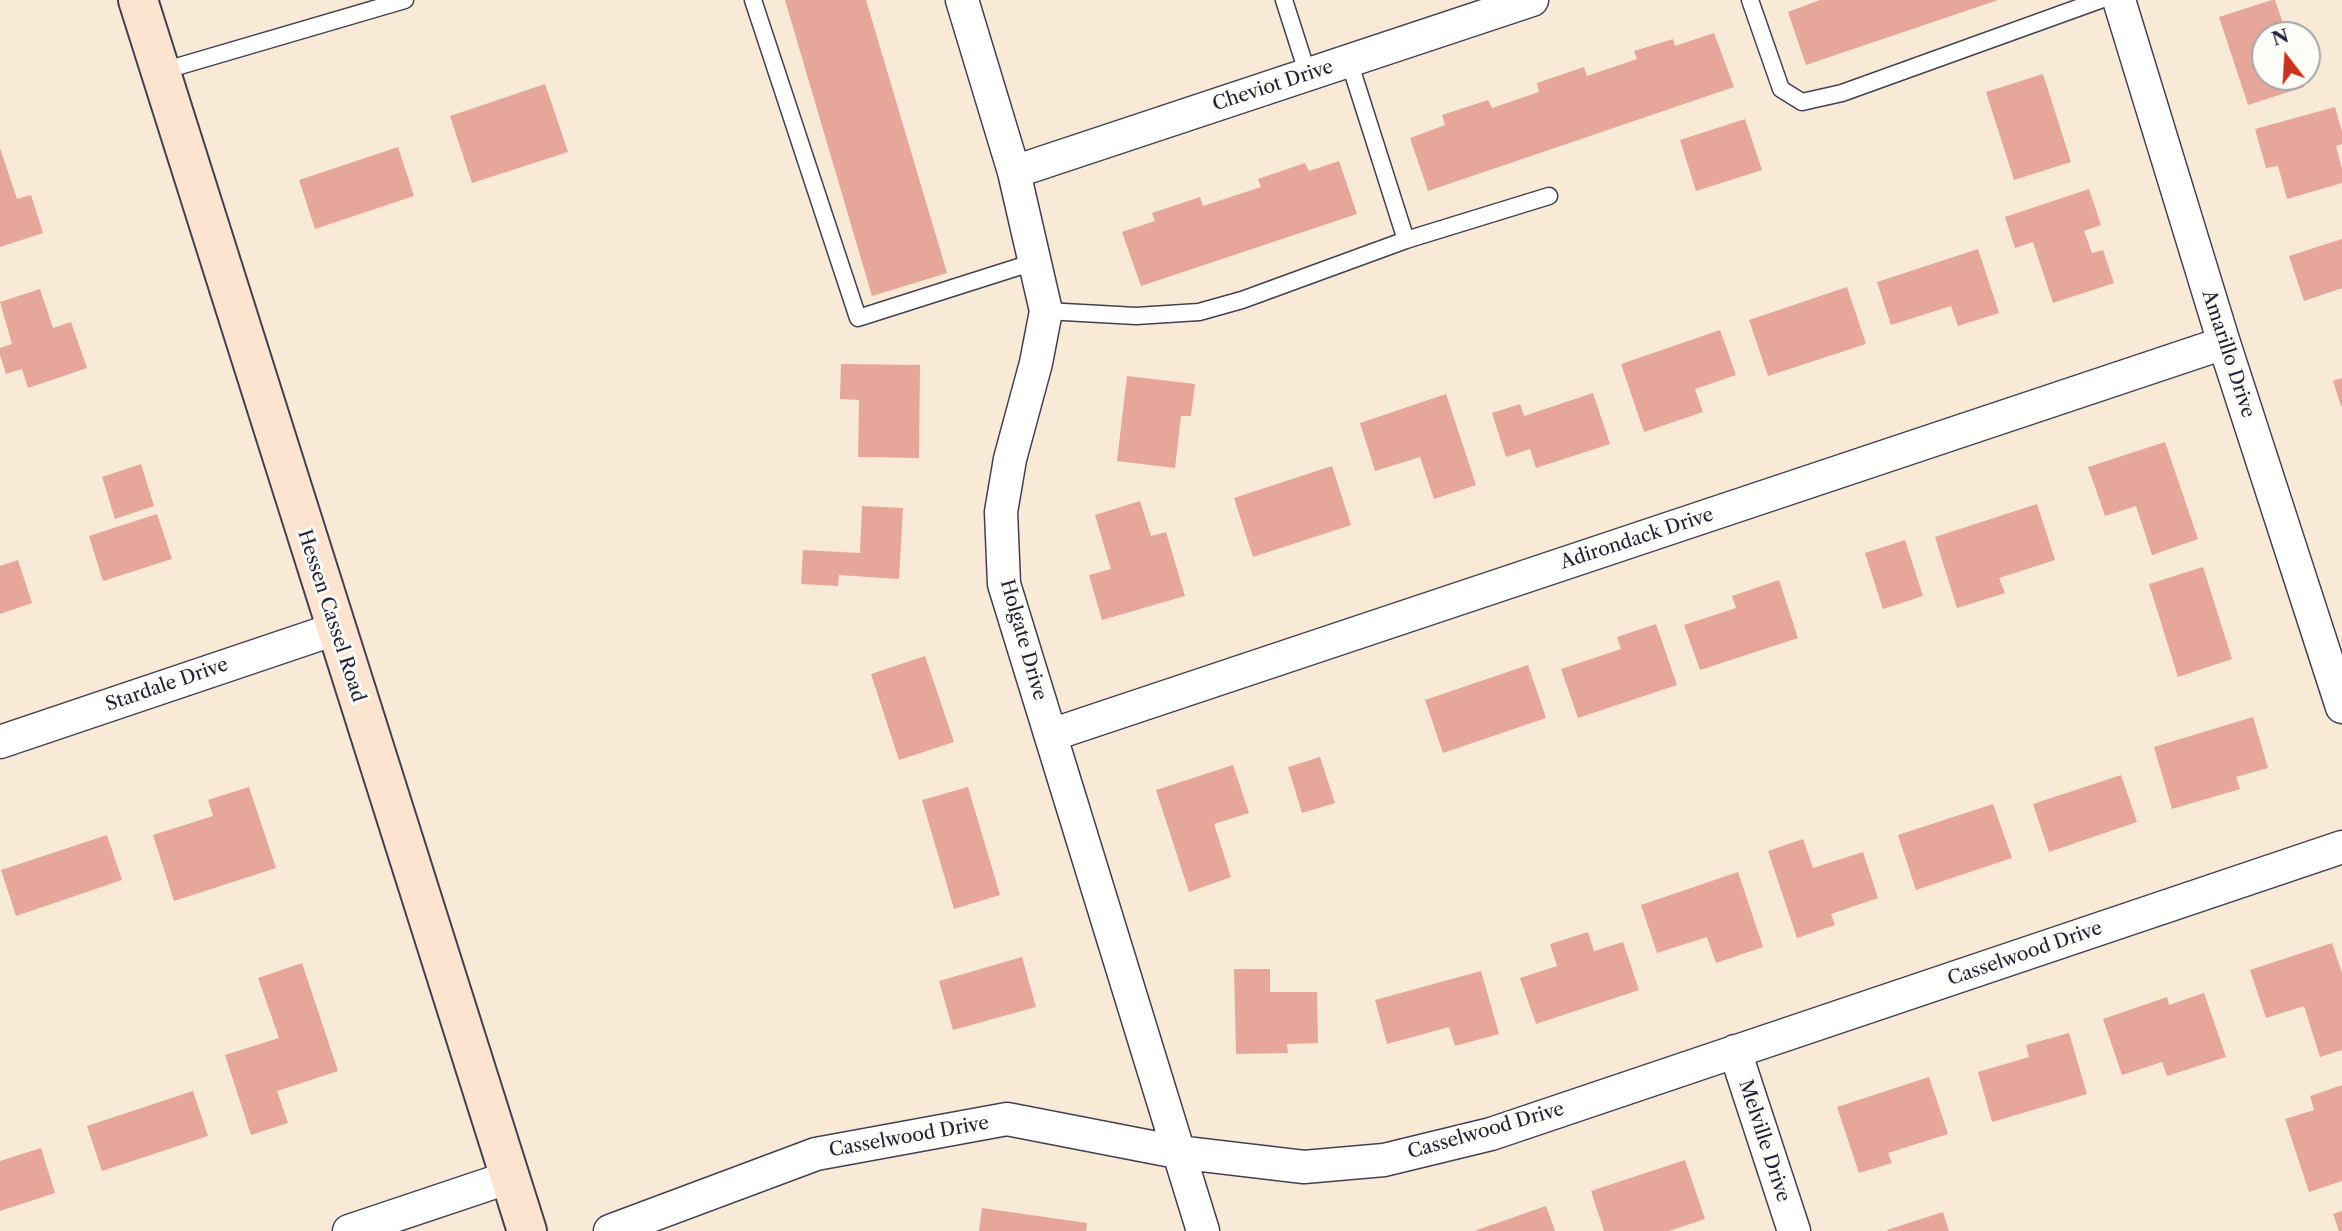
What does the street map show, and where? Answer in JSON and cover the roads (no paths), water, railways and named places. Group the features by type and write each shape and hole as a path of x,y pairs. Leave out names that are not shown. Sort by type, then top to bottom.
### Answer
{"main road":[{"name":"Hessen Cassel Road","path":"138,0 527,1231"}],"street":[{"name":"Holgate Drive","path":"962,0 1014,172 1046,311 1036,363 1010,459 1001,512 1004,584 1203,1231"},
{"name":"Cheviot Drive","path":"1014,172 1532,0"},
{"name":"Amarillo Drive","path":"2119,0 2224,343 2342,707"},
{"name":"Adirondack Drive","path":"1051,735 2224,343"},
{"name":"Stardale Drive","path":"0,742 335,629"},
{"name":"Casselwood Drive","path":"610,1231 816,1154 1007,1119 1177,1152 1304,1167 1384,1160 1491,1134 2342,847"},
{"name":"Melville Drive","path":"1735,1051 1794,1231"},
{"path":"349,1231 509,1177"}],"lane":[{"path":"159,72 405,0"},
{"path":"753,0 858,318 1034,262"},
{"path":"1284,0 1308,75"},
{"path":"1750,0 1781,89 1802,102 1842,93 2100,0"},
{"path":"1349,61 1406,240"},
{"path":"1046,311 1136,316 1199,312 1242,300 1406,240 1549,196"}]}
